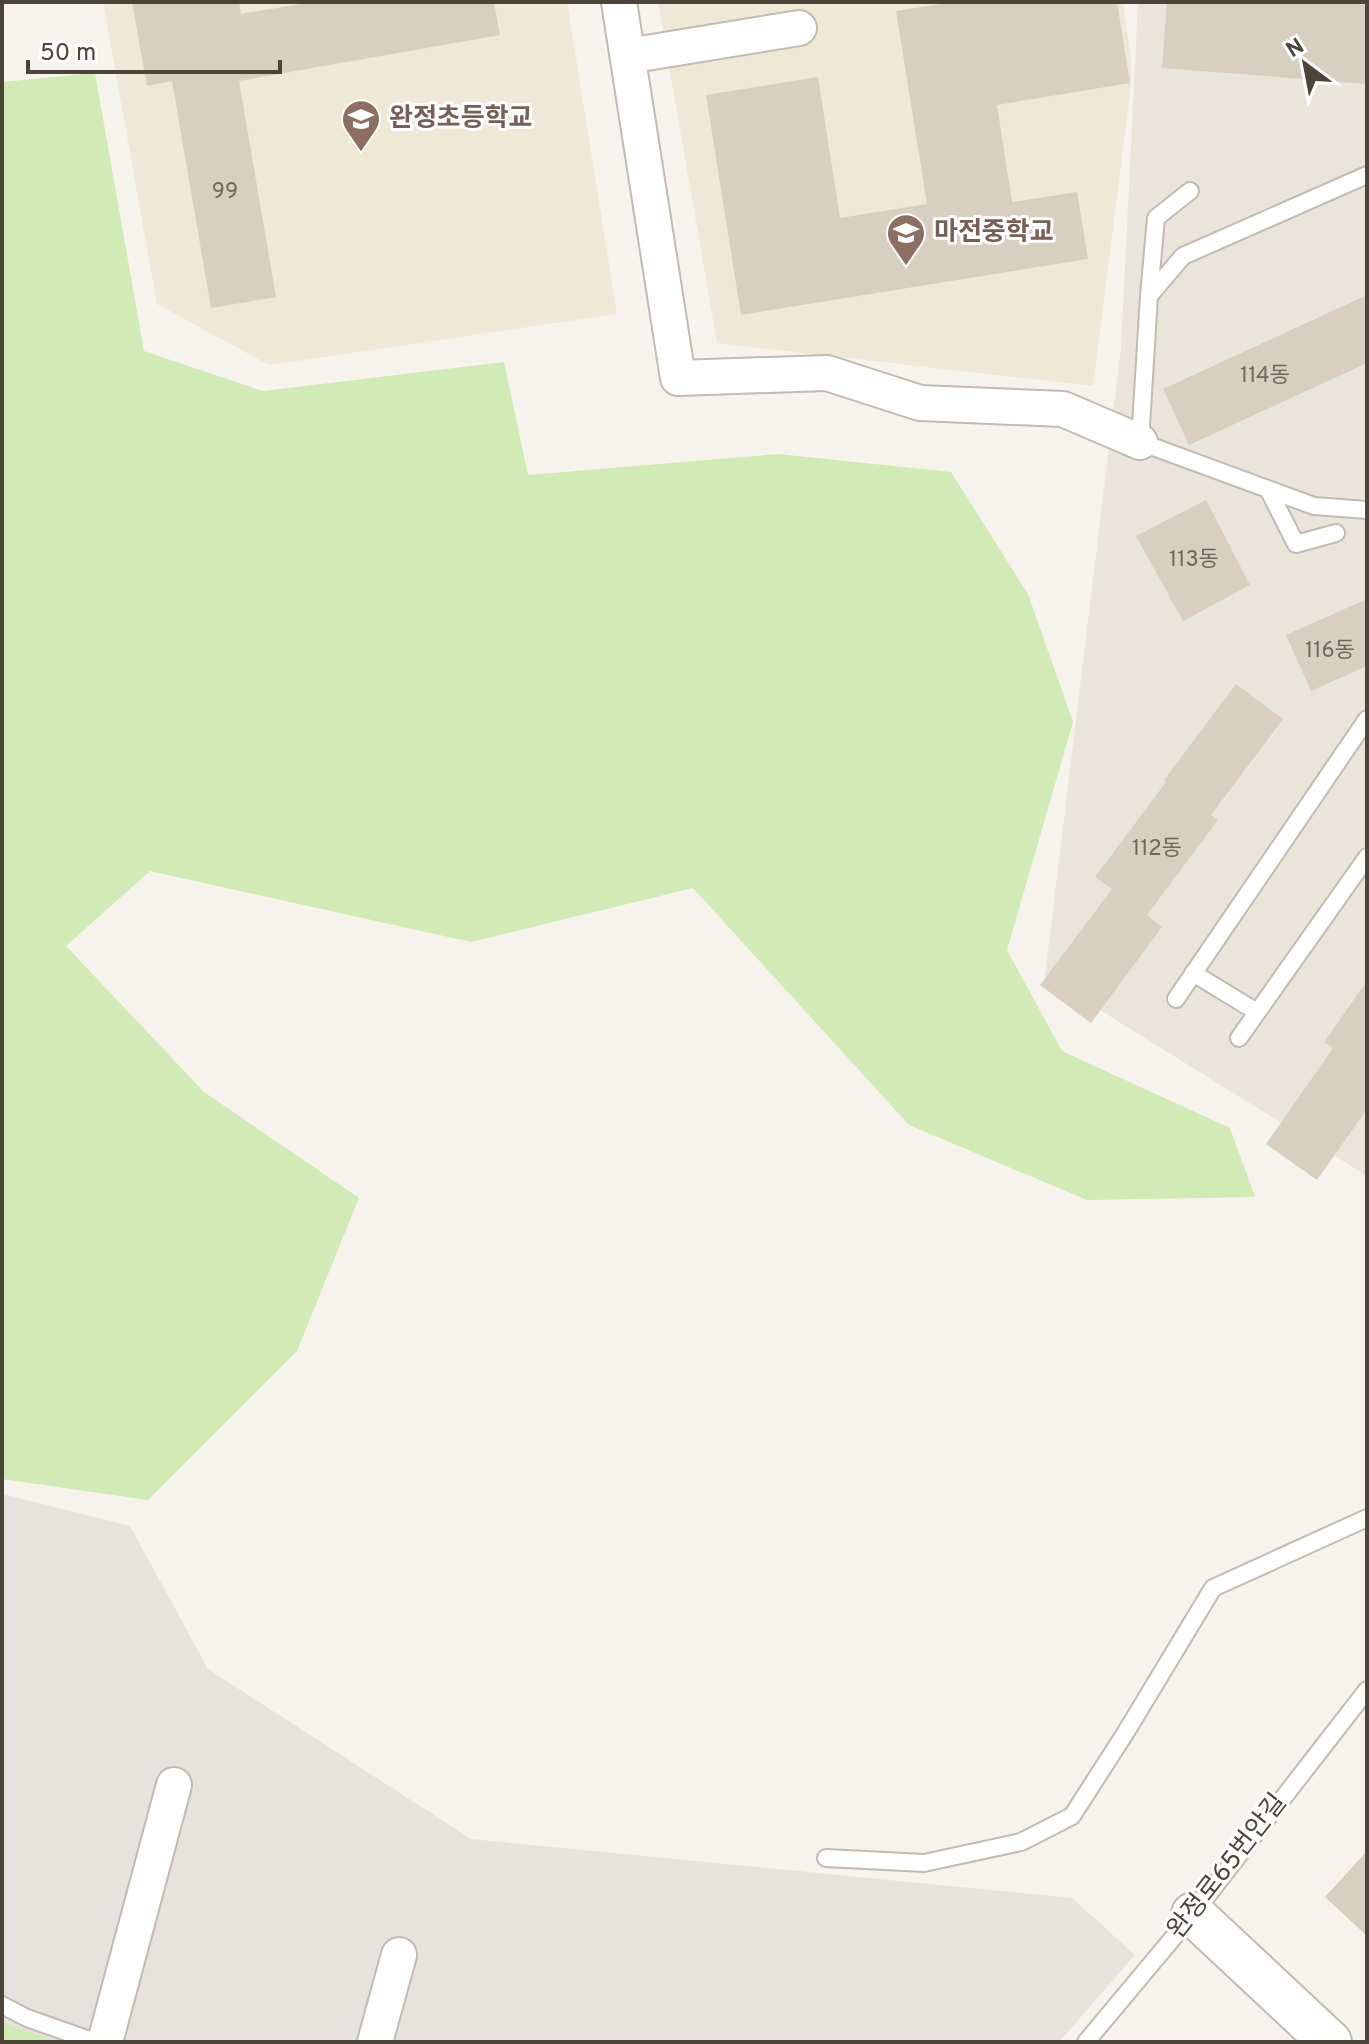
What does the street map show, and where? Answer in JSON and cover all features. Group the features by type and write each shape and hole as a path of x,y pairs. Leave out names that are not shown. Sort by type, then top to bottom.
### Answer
{"street":[{"path":"619,2 678,378 827,373 920,403 1063,409 1140,442"},
{"path":"628,56 799,28"},
{"path":"105,2042 174,1785"},
{"path":"1193,1914 1330,2042"},
{"path":"375,2042 399,1955"}],"lane":[{"path":"1149,296 1183,256 1367,175"},
{"path":"1190,191 1156,218 1140,442 1314,506 1367,510"},
{"path":"1268,489 1296,544 1336,533"},
{"path":"1176,999 1367,719"},
{"path":"1239,1038 1367,857"},
{"path":"1193,973 1257,1012"},
{"path":"826,1858 924,1863 1021,1842 1072,1816 1213,1588 1367,1518"},
{"name":"완정로65번안길","path":"1086,2042 1193,1914 1367,1690"},
{"path":"2,2005 27,2018 95,2042"}],"shaded area":[{"name":"완정초등학교","path":"103,2 567,2 617,314 269,365 157,304"},
{"name":"마전중학교","path":"658,2 1123,2 1131,58 1131,86 1093,386 717,343"},
{"path":"1138,2 1367,2 1367,1176 1045,976 1121,348"},
{"path":"2,1494 130,1526 208,1669 471,1839 1072,1898 1135,1955 1059,2042 2,2042"}],"green space":[{"path":"95,73 144,351 263,391 504,362 528,475 778,454 951,472 1028,594 1073,722 1007,950 1062,1051 1230,1128 1255,1197 1087,1200 909,1125 693,888 471,942 150,871 66,946 204,1092 359,1198 297,1351 148,1500 2,1479 2,82"},
{"path":"2,2022 58,2042 2,2042"}],"building":[{"name":"완정초등학교","path":"132,2 239,2 241,14 313,2 494,2 500,35 239,81 276,297 211,308 172,81 147,86"},
{"path":"954,2 1117,2 1130,83 997,105 1012,202 1077,192 1088,259 741,315 706,95 818,77 840,218 927,204 896,11"},
{"path":"1167,2 1334,2 1367,5 1367,84 1162,68"},
{"path":"1367,295 1367,363 1189,445 1163,389"},
{"path":"1206,500 1250,585 1183,621 1136,536"},
{"path":"1367,599 1367,666 1311,691 1286,635"},
{"path":"1236,684 1283,719 1211,815 1218,820 1147,915 1162,927 1091,1023 1040,985 1112,889 1095,877"},
{"path":"1367,981 1367,1109 1317,1180 1266,1144 1333,1048 1324,1042"},
{"path":"1367,1851 1367,1936 1325,1897"}],"place":[{"name":"완정초등학교","path":"361,153"},
{"name":"마전중학교","path":"906,267"}]}
